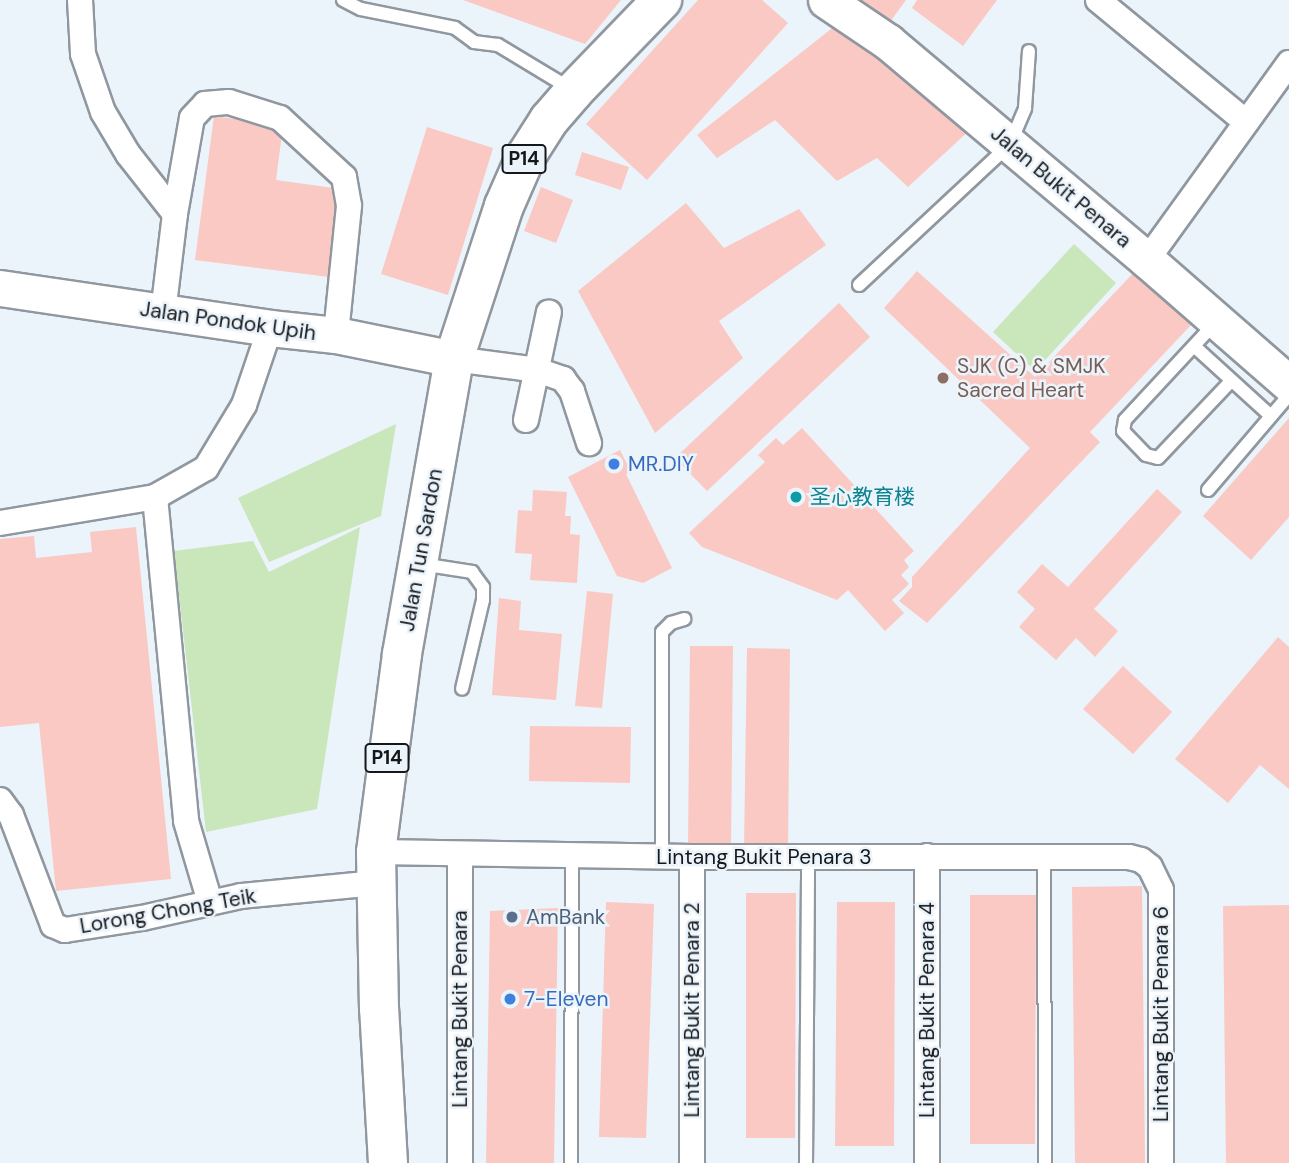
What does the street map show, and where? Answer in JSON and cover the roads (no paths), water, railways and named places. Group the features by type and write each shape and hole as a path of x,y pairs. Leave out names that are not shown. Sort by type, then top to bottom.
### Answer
{"main road":[{"name":"Jalan Tun Sardon","path":"388,1163 376,868 402,654 420,564 454,359 504,206 526,156 549,120 573,91 662,0"}],"street":[{"path":"80,0 83,54 103,113 128,154 175,215"},
{"name":"Jalan Bukit Penara","path":"825,0 888,42 1147,260 1289,384"},
{"path":"1098,0 1246,122"},
{"path":"1147,260 1289,63"},
{"path":"163,313 175,215 192,118 205,104 229,102 279,118 344,177 349,206 335,335"},
{"name":"Jalan Pondok Upih","path":"0,288 163,313 335,335 454,359"},
{"path":"526,420 549,312"},
{"path":"0,523 155,497 206,468 244,405 270,328"},
{"path":"454,359 537,370 563,379 572,391 589,443"},
{"path":"155,497 186,821 209,902"},
{"name":"Lorong Chong Teik","path":"0,800 10,815 53,925 65,930 273,892 376,868"},
{"name":"Lintang Bukit Penara 3","path":"376,868 460,855 1129,857 1150,867"},
{"name":"Lintang Bukit Penara","path":"460,855 460,1163"},
{"name":"Lintang Bukit Penara 4","path":"927,856 927,1163"},
{"name":"Lintang Bukit Penara 2","path":"692,857 692,1163"},
{"name":"Lintang Bukit Penara 6","path":"1150,867 1161,890 1161,1163"}],"lane":[{"path":"344,0 360,9 455,28 474,42 498,45 573,91"},
{"path":"859,285 1010,144 1025,108 1029,51"},
{"path":"1217,321 1125,420 1123,431 1146,455 1158,458 1231,381"},
{"path":"1194,346 1271,416"},
{"path":"1208,491 1289,395"},
{"path":"420,564 472,572 483,587 483,600 462,689"},
{"path":"662,856 662,632 671,623 684,619"},
{"path":"571,1163 572,856"},
{"path":"806,1163 808,857"},
{"path":"1044,857 1045,1163"}],"place":[{"name":"SJK (C) & SMJK Sacred Heart","path":"943,378"},
{"name":"MR.DIY","path":"614,464"},
{"name":"圣心教育楼","path":"796,497"},
{"name":"AmBank","path":"512,917"},
{"name":"7-Eleven","path":"510,999"}]}
